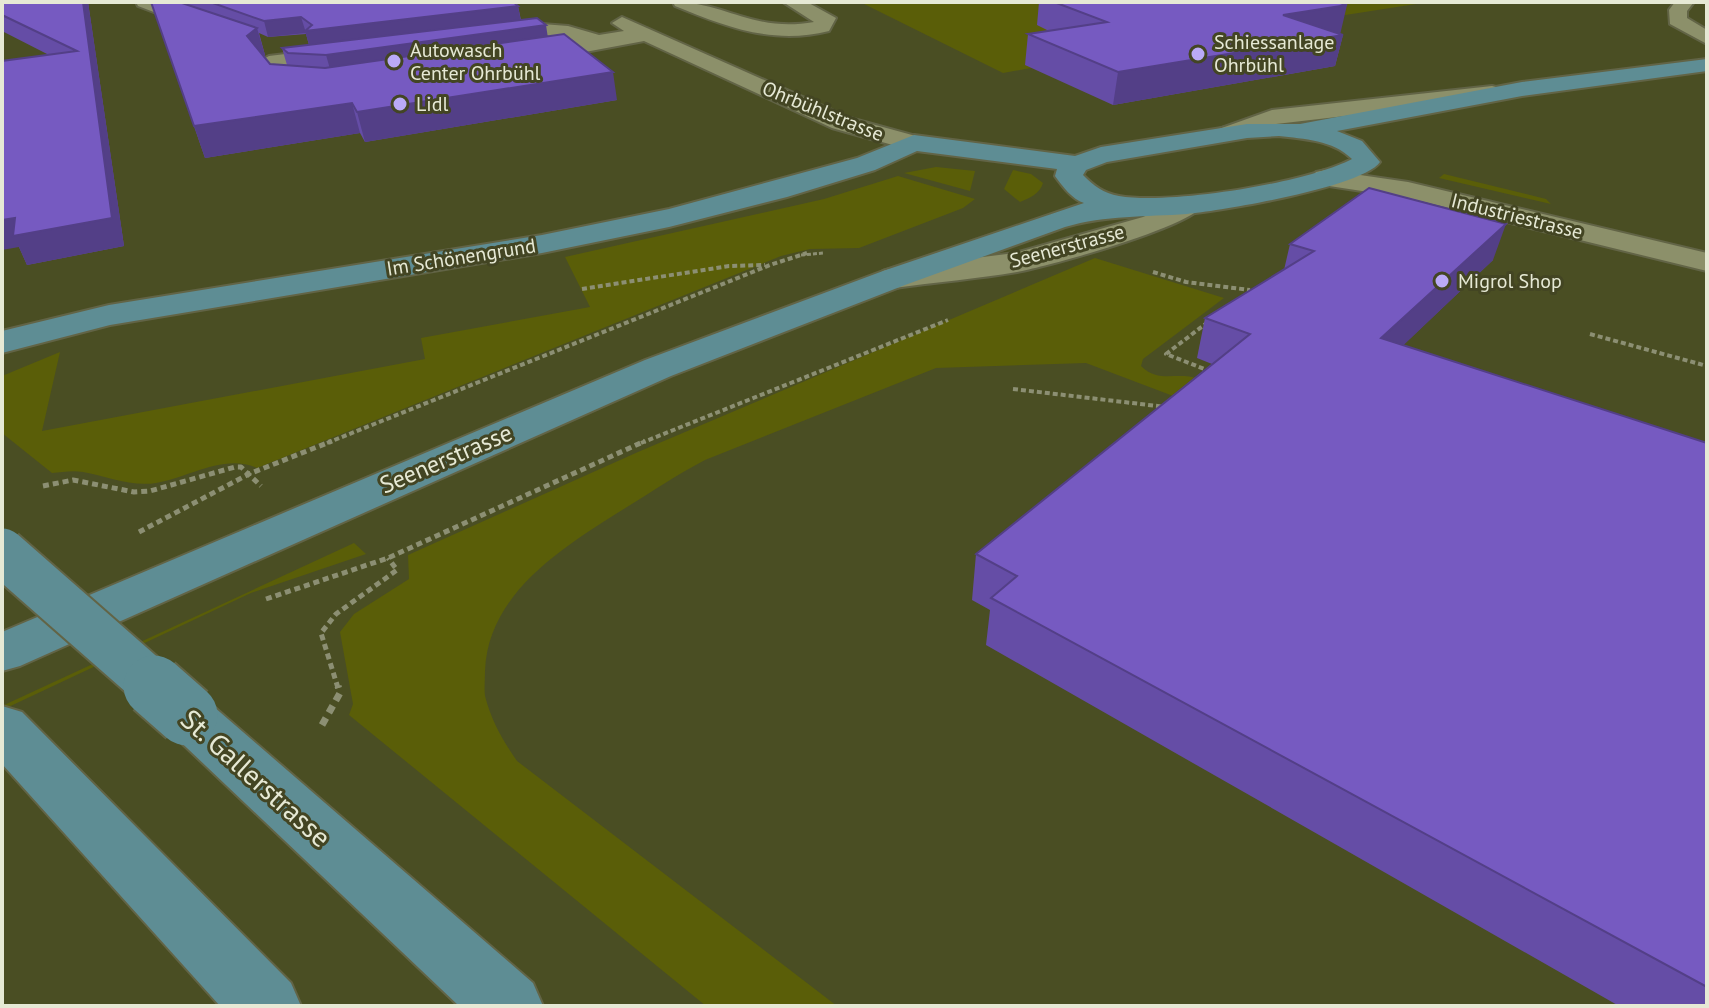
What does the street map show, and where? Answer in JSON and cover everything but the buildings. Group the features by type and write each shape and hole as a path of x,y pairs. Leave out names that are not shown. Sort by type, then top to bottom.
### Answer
{"main road":[{"name":"Seenerstrasse","path":"1297,130 1522,89 1707,65"},
{"name":"Seenerstrasse","path":"2,653 658,368 894,278 1088,211 1130,206 1188,206 1350,171 1371,138 1522,89"},
{"name":"Seenerstrasse","path":"894,278 1075,174 1101,155 1262,129 1297,130 1332,137 1362,155"},
{"name":"Ohrbühlstrasse","path":"914,143 1075,174"},
{"name":"Im Schönengrund","path":"2,342 109,315 542,244 669,218 777,191 866,164 914,143"},
{"name":"Seenerstrasse","path":"1075,174 1094,197 1130,206"},
{"name":"St. Gallerstrasse","path":"2,552 508,1006"},
{"path":"2,727 266,1006"}],"street":[{"path":"145,2 231,35"},
{"path":"682,2 752,30 779,33 822,27 826,18 792,2"},
{"path":"1685,2 1678,10 1677,20 1707,38"},
{"path":"554,11 475,38 597,41 648,34"},
{"name":"Ohrbühlstrasse","path":"597,12 841,123 914,143"},
{"path":"510,24 572,31 597,41"},
{"path":"511,60 586,49 596,46 597,41"},
{"path":"312,79 272,64 362,51"},
{"name":"Seenerstrasse","path":"1228,134 1272,117 1522,89"},
{"name":"Industriestrasse","path":"1362,155 1421,179 1707,246"},
{"name":"Industriestrasse","path":"1326,178 1408,190 1707,262"},
{"name":"Seenerstrasse","path":"894,278 1018,262 1153,223 1188,206"}],"path":[{"path":"129,537 249,474 770,265 810,252 837,253"},
{"path":"582,289 729,266 770,265"},
{"path":"1146,270 1186,282 1250,290 1238,299"},
{"path":"257,602 388,558 671,429 961,315"},
{"path":"1214,317 1166,354 1217,374"},
{"path":"1590,334 1707,366"},
{"path":"1013,389 1172,408"},
{"path":"43,486 73,480 134,492 150,491 235,467 241,467 258,483"},
{"path":"322,725 340,693 321,633 327,620 385,582 397,570 388,558"}],"shaded area":[{"path":"2,2 1707,2 1707,1006 2,1006"},
{"path":"860,2 1429,2 1038,63 1042,66 1003,73"},
{"path":"936,167 975,171 970,191 904,173"},
{"path":"1013,170 1031,174 1043,183 1039,190 1020,202 1004,189"},
{"path":"1444,174 1546,199 1551,204 1439,178"},
{"path":"898,176 975,199 963,208 859,248 810,249 781,256 257,468 232,463 147,484 79,471 52,473 2,433 2,376 60,352 42,431 425,359 421,338 590,307 565,257 824,199"},
{"path":"1095,258 1224,298 1143,359 1141,366 1155,374 1199,379 1189,402 1086,363 936,368 705,460 666,483 580,537 535,573 515,594 500,617 490,643 485,696 498,730 517,761 837,1006 706,1006 349,715 353,704 340,632 354,614 409,579 408,555 638,452"},
{"path":"354,543 366,554 251,593 2,710 2,706"}],"place":[{"name":"Schiessanlage Ohrbühl","path":"1198,54"},
{"name":"Autowasch Center Ohrbühl","path":"394,61"},
{"name":"Lidl","path":"400,104"},
{"name":"Migrol Shop","path":"1442,281"}]}
